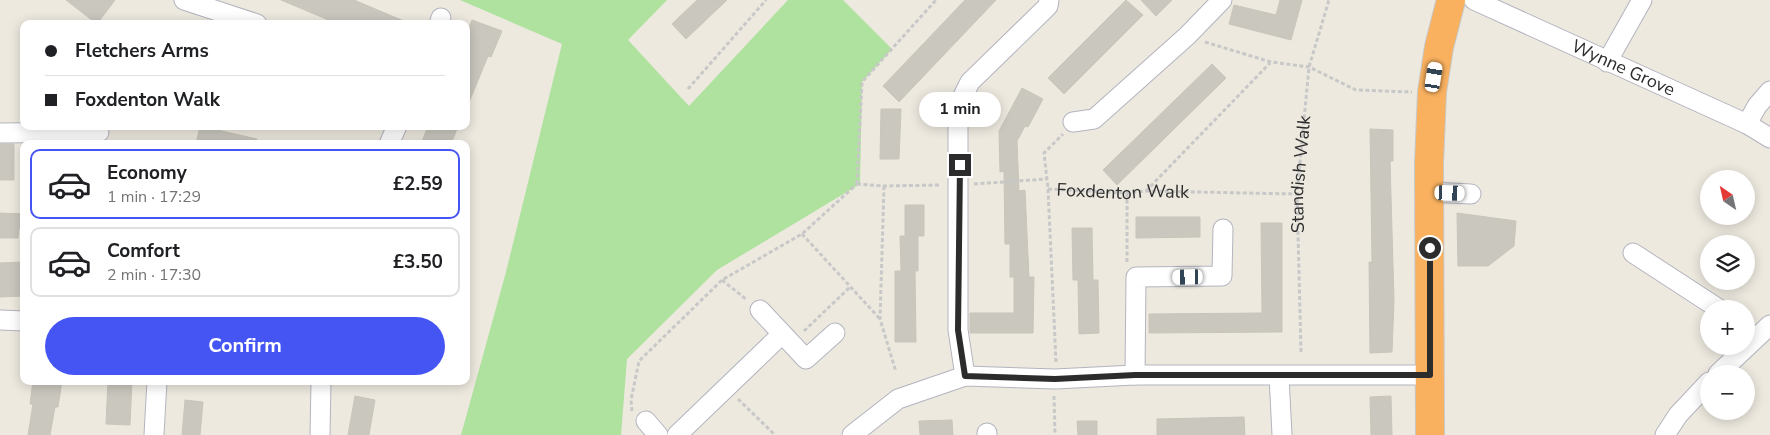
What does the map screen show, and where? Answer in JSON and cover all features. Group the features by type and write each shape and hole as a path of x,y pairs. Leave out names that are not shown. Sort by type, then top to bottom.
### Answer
{"highway":[{"path":"1430,435 1432,92 1439,47 1450,0"}],"street":[{"path":"184,0 245,20"},
{"path":"965,376 958,330 958,106 970,82 1048,6 1049,0"},
{"path":"1073,122 1094,119 1188,36 1222,0"},
{"name":"Wynne Grove","path":"1474,0 1747,124 1770,138"},
{"path":"1607,62 1642,0"},
{"path":"1747,124 1757,106 1770,92"},
{"path":"0,134 99,132"},
{"path":"1430,192 1471,194"},
{"path":"1135,375 1136,277 1222,276 1223,229"},
{"path":"1633,253 1705,300"},
{"path":"760,310 806,359 835,333"},
{"path":"0,320 20,321"},
{"path":"1755,335 1770,326"},
{"path":"677,435 726,388 787,339"},
{"path":"1726,365 1735,355"},
{"path":"852,435 898,400 965,376 1055,379 1135,375 1430,375"},
{"path":"1279,376 1282,435"},
{"path":"154,435 157,385"},
{"path":"320,435 321,385"},
{"path":"1665,435 1678,415 1700,392"},
{"path":"639,418 658,435"}],"path":[{"path":"688,89 766,0"},
{"path":"639,418 631,400 639,361 722,280 802,234 857,184 862,82 936,0"},
{"name":"Standish Walk","path":"1301,352 1297,194 1309,67 1329,0"},
{"path":"1188,36 1271,62 1309,67 1356,90 1432,92"},
{"path":"1145,191 1271,62"},
{"path":"1048,190 1044,153 1073,122"},
{"path":"857,184 884,186 880,319 896,372"},
{"name":"Foxdenton Walk","path":"1055,435 1057,354 1048,190 1127,193 1145,191 1297,194"},
{"path":"1127,193 1128,272 1136,277"},
{"path":"802,234 880,319"},
{"path":"722,280 760,310"},
{"path":"787,339 850,287"},
{"path":"726,388 775,435"}],"green space":[{"path":"460,0 667,0 628,40 689,106 788,0 843,0 892,49 862,82 860,184 717,270 627,359 621,435 461,435 506,272 562,44"}],"building":[{"path":"66,0 115,0 100,20 92,20"},
{"path":"281,0 354,0 402,20 328,20"},
{"path":"697,0 727,0 686,39 672,24"},
{"path":"965,0 996,0 899,102 883,86"},
{"path":"1126,0 1143,15 1064,94 1048,78"},
{"path":"1141,0 1172,0 1156,16"},
{"path":"1280,0 1302,0 1291,40 1229,24 1234,5 1276,15"},
{"path":"472,20 502,31 491,57 488,56 470,100 470,25"},
{"path":"1212,64 1226,78 1117,185 1103,170"},
{"path":"1022,88 1043,99 1028,127 1025,126 1017,141 1019,191 1025,190 1029,277 1034,277 1033,333 970,333 970,313 1014,313 1014,277 1010,277 1010,244 1005,244 1004,171 1000,172 999,131"},
{"path":"881,109 901,109 899,159 880,159"},
{"path":"1370,129 1393,130 1393,161 1390,161 1394,300 1392,352 1370,353 1369,262 1372,262"},
{"path":"199,130 218,130 257,139 257,140 197,140"},
{"path":"426,130 456,130 453,140 423,140"},
{"path":"0,144 14,144 14,180 0,180"},
{"path":"905,205 924,205 924,236 918,236 918,271 915,271 916,342 895,342 895,271 901,271 900,236 905,236"},
{"path":"0,213 20,214 18,238 0,238"},
{"path":"1457,213 1516,221 1514,246 1488,266 1458,266"},
{"path":"1136,217 1200,217 1200,237 1136,238"},
{"path":"1261,223 1282,223 1282,332 1149,333 1149,314 1262,313"},
{"path":"1072,228 1092,228 1093,280 1098,280 1099,333 1079,334 1078,280 1073,280"},
{"path":"20,262 20,296 0,297 0,263"},
{"path":"32,385 61,385 58,407 55,407 50,435 28,435 33,404 30,404"},
{"path":"108,385 132,385 130,425 106,424"},
{"path":"355,396 375,400 369,435 348,435"},
{"path":"1391,396 1392,435 1371,435 1370,397"},
{"path":"185,400 203,402 200,435 182,435"},
{"path":"1244,417 1245,435 1157,435 1157,419"},
{"path":"952,420 953,435 920,435 919,421"},
{"path":"1077,421 1097,421 1097,435 1078,435"}],"route":[{"path":"960,165 958,330 965,376 1055,379 1135,375 1430,375 1430,248"}]}
